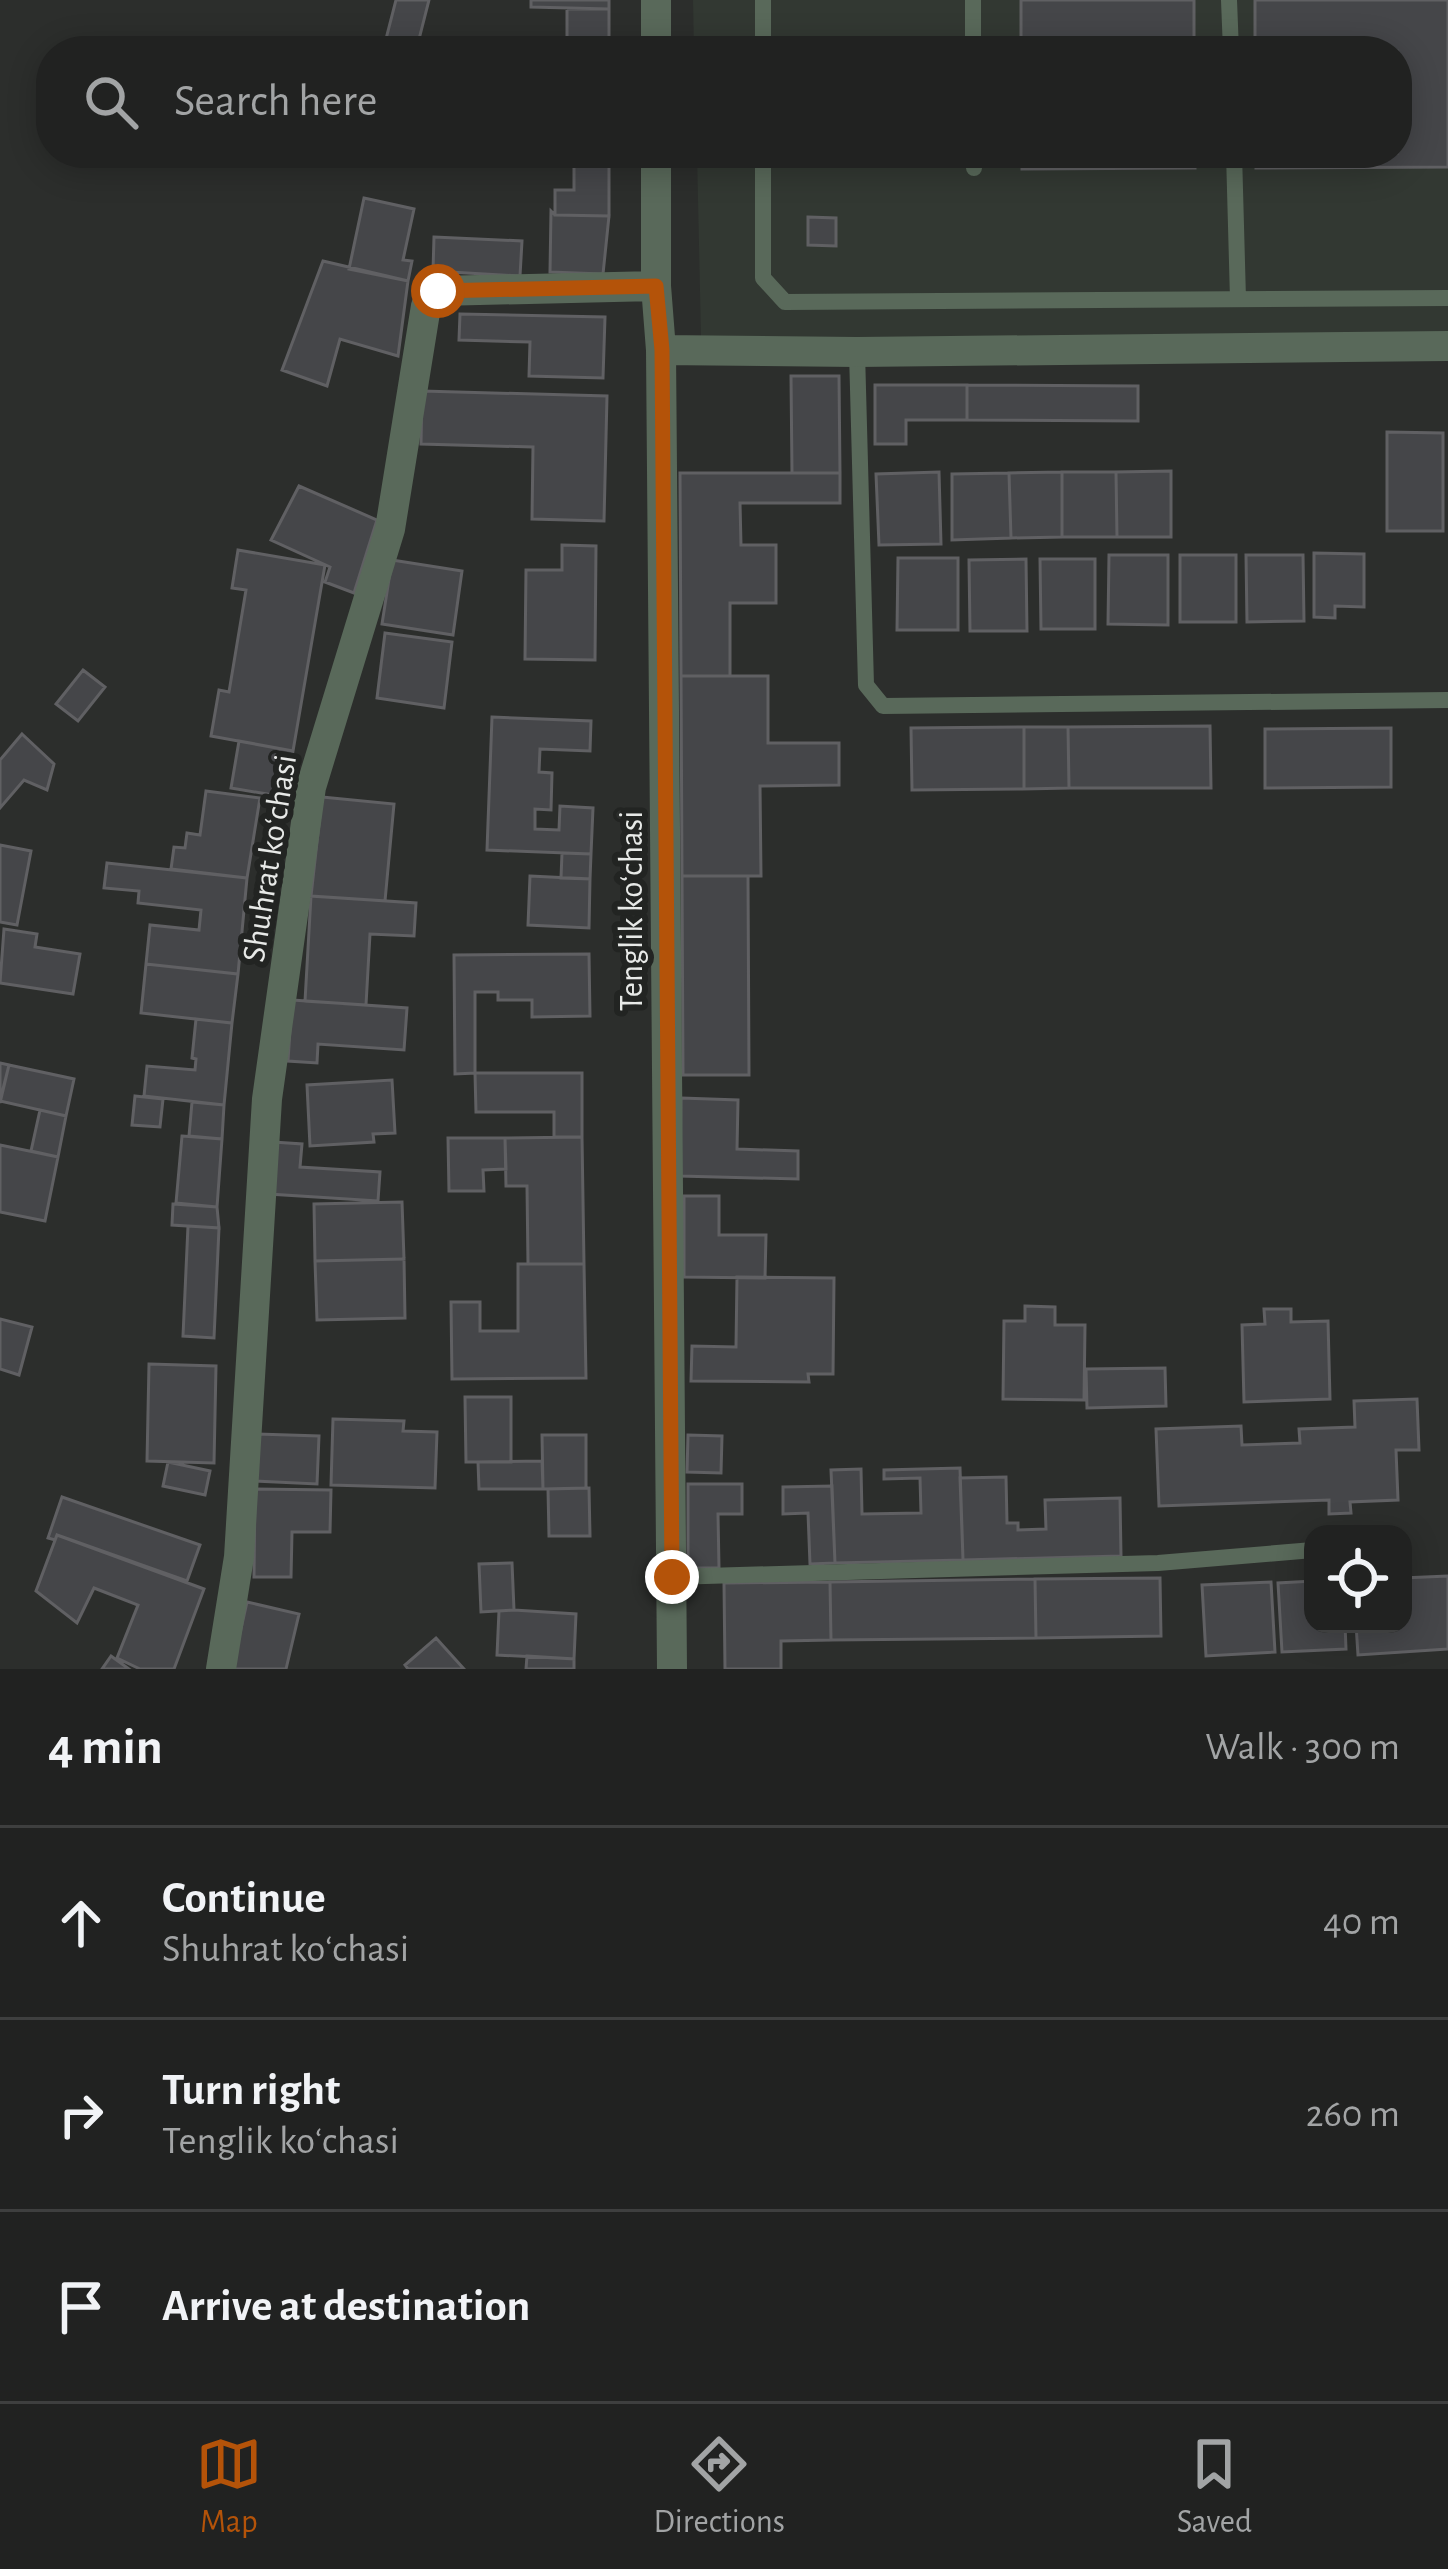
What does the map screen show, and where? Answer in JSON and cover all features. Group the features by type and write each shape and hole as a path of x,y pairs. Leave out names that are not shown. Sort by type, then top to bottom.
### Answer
{"street":[{"path":"656,0 656,36"},
{"name":"Tenglik koʻchasi","path":"656,168 656,286 662,350 672,1669"},
{"name":"Shuhrat koʻchasi","path":"221,1669 238,1557 267,1099 311,787 390,530 426,306 438,291 656,286"},
{"path":"662,350 1448,346"}],"lane":[{"path":"763,0 763,36"},
{"path":"973,0 973,36"},
{"path":"1229,0 1230,36"},
{"path":"763,168 763,278 785,302 1448,298"},
{"path":"1234,168 1238,299"},
{"path":"857,352 866,685 883,706 1448,700"},
{"path":"672,1577 1158,1563 1304,1551"}],"shaded area":[{"path":"693,0 1448,0 1448,341 701,338 697,168 1412,168 1412,36 694,36"}],"building":[{"path":"396,0 429,0 420,36 387,36"},
{"path":"531,0 609,0 609,9 531,7"},
{"path":"1021,0 1194,0 1194,36 1021,36"},
{"path":"1255,0 1448,0 1448,167 1412,167 1412,36 1255,36"},
{"path":"567,9 609,9 609,36 567,36"},
{"path":"574,168 609,168 609,216 555,215 555,190 574,190"},
{"path":"364,198 414,209 403,260 412,261 408,281 349,269"},
{"path":"551,211 555,215 609,216 603,274 550,272"},
{"path":"808,217 836,218 836,246 808,245"},
{"path":"434,237 522,241 520,276 433,271"},
{"path":"323,261 408,281 398,356 340,339 327,386 282,370"},
{"path":"460,314 605,317 603,378 529,376 530,342 459,340"},
{"path":"791,376 839,376 840,473 792,473"},
{"path":"875,385 967,385 967,420 906,420 906,444 875,444"},
{"path":"967,385 1138,386 1138,421 967,420"},
{"path":"422,391 607,396 604,521 532,519 533,447 421,444"},
{"path":"1387,432 1443,433 1443,531 1387,531"},
{"path":"1171,471 1171,537 1117,537 1116,472"},
{"path":"939,472 941,544 879,545 876,474"},
{"path":"1062,472 1116,472 1117,537 1062,537"},
{"path":"1062,472 1062,537 1011,538 1009,473"},
{"path":"680,473 840,473 840,503 740,503 741,545 776,545 776,603 730,603 730,676 681,676"},
{"path":"1009,473 1011,538 952,540 952,474"},
{"path":"299,486 377,520 354,593 325,582 330,567 271,540"},
{"path":"562,545 596,546 595,660 525,659 526,570 562,570"},
{"path":"238,550 325,565 293,751 211,736 219,690 229,692 246,590 232,588"},
{"path":"1314,553 1364,554 1364,607 1335,606 1335,618 1314,617"},
{"path":"1109,555 1168,555 1168,625 1108,624"},
{"path":"1180,555 1236,555 1236,622 1180,622"},
{"path":"1246,555 1303,555 1304,621 1247,622"},
{"path":"898,558 958,558 958,630 897,630"},
{"path":"1026,559 1027,631 970,631 969,560"},
{"path":"1040,559 1095,559 1095,629 1041,629"},
{"path":"392,560 462,571 453,635 382,624"},
{"path":"385,633 452,642 444,708 377,698"},
{"path":"83,670 105,687 78,721 56,704"},
{"path":"681,676 768,676 768,743 839,743 839,785 760,786 761,876 682,876"},
{"path":"492,717 591,721 590,751 540,749 539,772 552,773 551,810 535,809 535,829 559,830 560,806 593,808 591,854 487,850"},
{"path":"1210,726 1211,788 1069,788 1068,727"},
{"path":"1024,727 1068,727 1069,788 1024,789"},
{"path":"1024,727 1024,789 912,790 911,728"},
{"path":"1391,728 1391,787 1265,788 1265,729"},
{"path":"22,734 54,764 47,790 24,780 0,808 0,760"},
{"path":"239,741 293,751 285,797 231,788"},
{"path":"206,791 260,798 247,878 171,869 174,847 185,848 187,833 200,835"},
{"path":"322,797 394,804 385,901 311,896"},
{"path":"0,845 31,851 17,925 0,922"},
{"path":"562,853 591,854 590,879 561,878"},
{"path":"107,863 247,878 238,974 146,964 150,925 199,930 201,910 138,903 139,891 104,888"},
{"path":"530,876 590,879 589,928 528,925"},
{"path":"682,876 748,876 749,1075 683,1075"},
{"path":"311,896 416,903 414,936 370,934 366,1005 305,1001"},
{"path":"4,929 37,934 35,947 80,954 73,994 0,983"},
{"path":"589,954 590,1016 532,1017 532,1000 498,1000 498,992 475,992 475,1073 455,1074 454,955"},
{"path":"146,964 238,974 232,1023 141,1013"},
{"path":"292,1000 407,1008 404,1050 318,1044 317,1063 288,1061"},
{"path":"196,1019 232,1023 224,1105 144,1096 147,1066 195,1070"},
{"path":"0,1063 9,1065 0,1103"},
{"path":"9,1065 74,1079 66,1116 0,1101"},
{"path":"475,1073 582,1073 582,1137 554,1137 554,1112 476,1112"},
{"path":"392,1080 395,1133 373,1134 374,1142 310,1146 307,1085"},
{"path":"135,1096 163,1099 160,1127 132,1125"},
{"path":"681,1098 738,1100 737,1149 798,1151 798,1179 680,1176"},
{"path":"192,1102 224,1105 222,1139 189,1136"},
{"path":"40,1110 66,1116 58,1157 31,1151"},
{"path":"182,1136 222,1139 217,1207 176,1203"},
{"path":"582,1137 584,1264 528,1264 527,1186 506,1186 505,1138"},
{"path":"448,1138 505,1138 506,1169 483,1170 484,1191 449,1191"},
{"path":"273,1142 302,1144 300,1167 380,1172 378,1201 269,1194"},
{"path":"0,1145 58,1157 45,1221 0,1212"},
{"path":"684,1196 719,1196 719,1235 766,1235 765,1278 684,1277"},
{"path":"402,1202 404,1259 315,1261 314,1204"},
{"path":"173,1204 217,1207 219,1228 172,1225"},
{"path":"188,1226 219,1228 214,1338 183,1336"},
{"path":"404,1259 405,1318 317,1320 315,1261"},
{"path":"518,1264 584,1264 586,1378 452,1379 451,1302 480,1302 480,1331 518,1331"},
{"path":"737,1277 834,1278 833,1374 808,1374 809,1382 691,1381 692,1346 736,1347"},
{"path":"1025,1306 1055,1307 1055,1325 1085,1325 1084,1400 1003,1399 1004,1321 1025,1321"},
{"path":"1264,1309 1291,1309 1291,1322 1328,1321 1330,1399 1244,1402 1242,1325 1265,1324"},
{"path":"0,1319 32,1327 19,1375 0,1369"},
{"path":"149,1364 216,1366 214,1463 147,1461"},
{"path":"1165,1368 1166,1406 1087,1408 1086,1369"},
{"path":"465,1397 511,1397 511,1462 466,1462"},
{"path":"1417,1399 1419,1450 1396,1450 1398,1500 1350,1502 1351,1513 1329,1514 1329,1500 1159,1506 1156,1429 1241,1426 1242,1445 1300,1443 1299,1429 1355,1427 1354,1401"},
{"path":"333,1419 404,1421 403,1431 437,1432 435,1488 331,1485"},
{"path":"257,1434 319,1436 317,1484 255,1481"},
{"path":"542,1435 586,1435 586,1488 543,1489"},
{"path":"688,1435 722,1436 721,1473 687,1472"},
{"path":"542,1461 543,1489 479,1489 478,1462"},
{"path":"168,1462 210,1471 205,1495 163,1486"},
{"path":"960,1468 963,1560 835,1563 831,1470 861,1469 862,1514 921,1513 920,1478 884,1479 884,1470"},
{"path":"1006,1477 1007,1523 1018,1523 1018,1530 1046,1529 1045,1500 1120,1498 1121,1556 963,1560 960,1478"},
{"path":"688,1484 742,1484 742,1514 718,1514 719,1568 688,1568"},
{"path":"832,1486 835,1563 810,1564 808,1513 783,1514 783,1487"},
{"path":"589,1488 590,1536 549,1536 548,1489"},
{"path":"255,1489 331,1490 330,1532 292,1532 291,1577 254,1577"},
{"path":"62,1497 200,1545 187,1581 57,1535 55,1540 48,1538"},
{"path":"57,1535 204,1589 174,1669 140,1669 117,1658 138,1605 94,1588 77,1623 36,1591"},
{"path":"512,1563 514,1610 481,1612 479,1564"},
{"path":"1448,1576 1448,1649 1358,1655 1357,1633 1412,1633 1412,1578"},
{"path":"1160,1578 1161,1636 1036,1638 1035,1579"},
{"path":"1035,1579 1036,1638 831,1640 830,1582"},
{"path":"830,1582 831,1640 781,1641 781,1669 725,1669 724,1583"},
{"path":"1271,1582 1275,1652 1206,1656 1202,1585"},
{"path":"1304,1582 1304,1633 1345,1633 1346,1649 1282,1652 1278,1583"},
{"path":"247,1602 299,1614 286,1669 232,1669"},
{"path":"499,1611 576,1614 574,1659 497,1655"},
{"path":"436,1638 464,1669 408,1669 405,1665"},
{"path":"111,1656 129,1669 102,1669"},
{"path":"527,1656 574,1659 574,1669 526,1669"}],"route":[{"path":"438,291 656,286 662,350 672,1577"}]}
